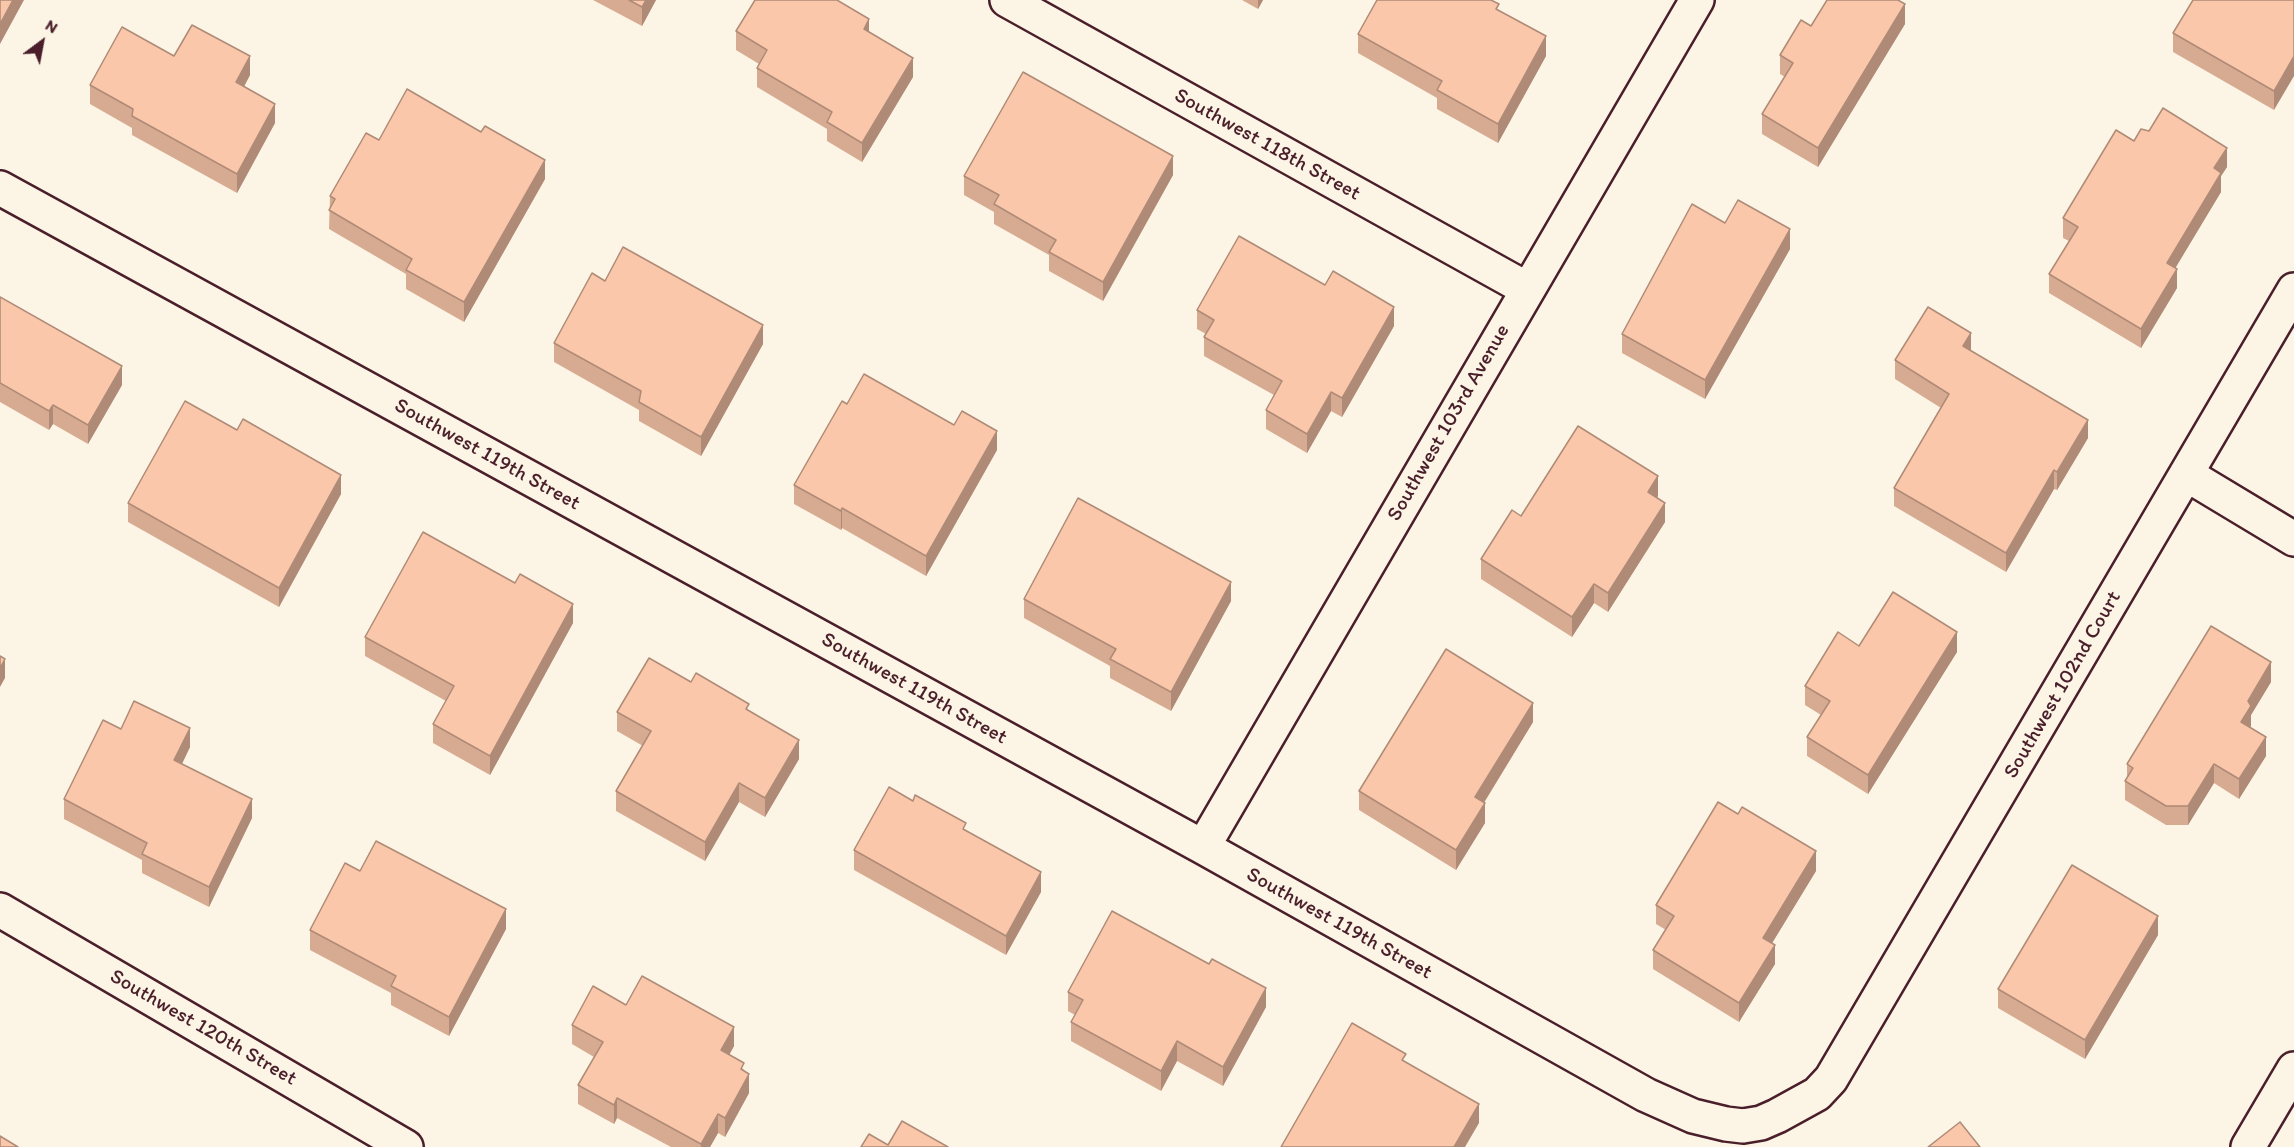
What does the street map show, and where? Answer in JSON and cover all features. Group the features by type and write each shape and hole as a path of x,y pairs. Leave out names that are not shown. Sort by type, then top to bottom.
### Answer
{"street":[{"name":"Southwest 118th Street","path":"1007,0 1527,289"},
{"name":"Southwest 103rd Avenue","path":"1203,848 1697,0"},
{"name":"Southwest 119th Street","path":"0,188 1203,848 1646,1095 1693,1116 1743,1126 1761,1123 1777,1116 1817,1094 1831,1079"},
{"name":"Southwest 102nd Court","path":"1831,1079 2294,290"},
{"path":"2186,474 2294,539"},
{"name":"Southwest 120th Street","path":"0,910 406,1147"},
{"path":"2248,1147 2294,1069"}],"building":[{"path":"0,0 13,0 0,24"},
{"path":"629,0 646,0 642,7"},
{"path":"755,0 837,0 869,19 864,29 913,58 862,143 827,122 832,112 757,68 767,50 736,31"},
{"path":"1377,0 1491,0 1499,4 1496,9 1546,36 1498,124 1437,90 1442,81 1358,34"},
{"path":"1827,0 1898,0 1905,4 1818,148 1762,114 1793,63 1780,55 1801,20 1811,26"},
{"path":"2193,0 2294,0 2294,56 2274,91 2173,33"},
{"path":"192,25 250,56 236,82 275,104 237,174 132,116 133,109 90,85 122,27 174,56"},
{"path":"1023,72 1173,156 1103,282 1049,252 1056,240 994,204 999,195 964,176"},
{"path":"407,89 481,132 485,126 545,160 464,302 406,270 412,259 329,210 335,199 330,196 366,133 379,140"},
{"path":"2163,108 2227,148 2214,168 2221,173 2167,263 2177,269 2141,329 2049,274 2078,227 2063,218 2116,130 2134,141 2141,129 2149,131"},
{"path":"1738,200 1790,229 1705,380 1622,334 1692,204 1725,223"},
{"path":"1239,236 1325,285 1333,271 1394,307 1342,398 1331,392 1307,434 1266,410 1282,381 1204,337 1214,320 1197,310"},
{"path":"623,247 763,325 701,437 639,402 641,391 554,343 592,273 605,281"},
{"path":"0,297 122,366 88,425 53,405 49,411 0,383"},
{"path":"1928,307 1971,333 1963,346 2088,420 2057,472 2054,470 2006,553 1894,488 1949,394 1895,360"},
{"path":"864,374 954,425 962,411 997,431 926,556 842,508 841,511 794,485 842,401 847,404"},
{"path":"185,401 237,430 243,419 341,475 279,588 128,503"},
{"path":"1578,426 1658,476 1648,492 1665,503 1608,593 1594,584 1572,617 1481,559 1512,510 1521,516"},
{"path":"1078,498 1231,582 1171,692 1110,659 1116,649 1024,599"},
{"path":"423,532 515,583 520,574 573,604 490,756 433,724 454,686 365,637"},
{"path":"1893,592 1957,632 1868,775 1807,737 1830,701 1805,686 1838,632 1859,646"},
{"path":"2211,626 2271,662 2248,701 2251,706 2241,722 2266,737 2239,779 2214,764 2188,806 2166,806 2125,781 2133,768 2127,764"},
{"path":"1446,649 1533,703 1475,797 1485,803 1456,850 1359,791"},
{"path":"0,656 5,659 0,668"},
{"path":"649,658 691,682 696,673 749,704 746,709 799,740 765,798 739,783 705,842 616,791 651,731 617,712"},
{"path":"134,701 190,728 174,760 252,799 209,887 142,854 147,843 64,799 103,720 121,729"},
{"path":"889,787 913,801 915,795 966,823 963,829 1041,872 1006,936 854,850"},
{"path":"1718,802 1738,814 1742,807 1816,851 1763,938 1775,945 1739,1003 1653,950 1674,916 1656,905"},
{"path":"376,841 506,909 449,1017 391,986 396,976 310,930 345,863 360,871"},
{"path":"2072,865 2158,916 2085,1040 1998,989"},
{"path":"1112,911 1209,964 1212,959 1266,988 1223,1067 1177,1041 1161,1071 1071,1022 1083,1000 1068,992"},
{"path":"642,976 734,1027 721,1050 744,1063 741,1069 749,1074 725,1118 718,1114 701,1144 617,1098 614,1105 578,1085 603,1042 572,1025 593,986 626,1005"},
{"path":"1352,1023 1406,1054 1402,1060 1479,1104 1454,1147 1281,1147"},
{"path":"902,1121 948,1147 861,1147 869,1134 888,1145"},
{"path":"1960,1122 1980,1147 1928,1147"},
{"path":"0,1136 18,1147 0,1147"}]}
